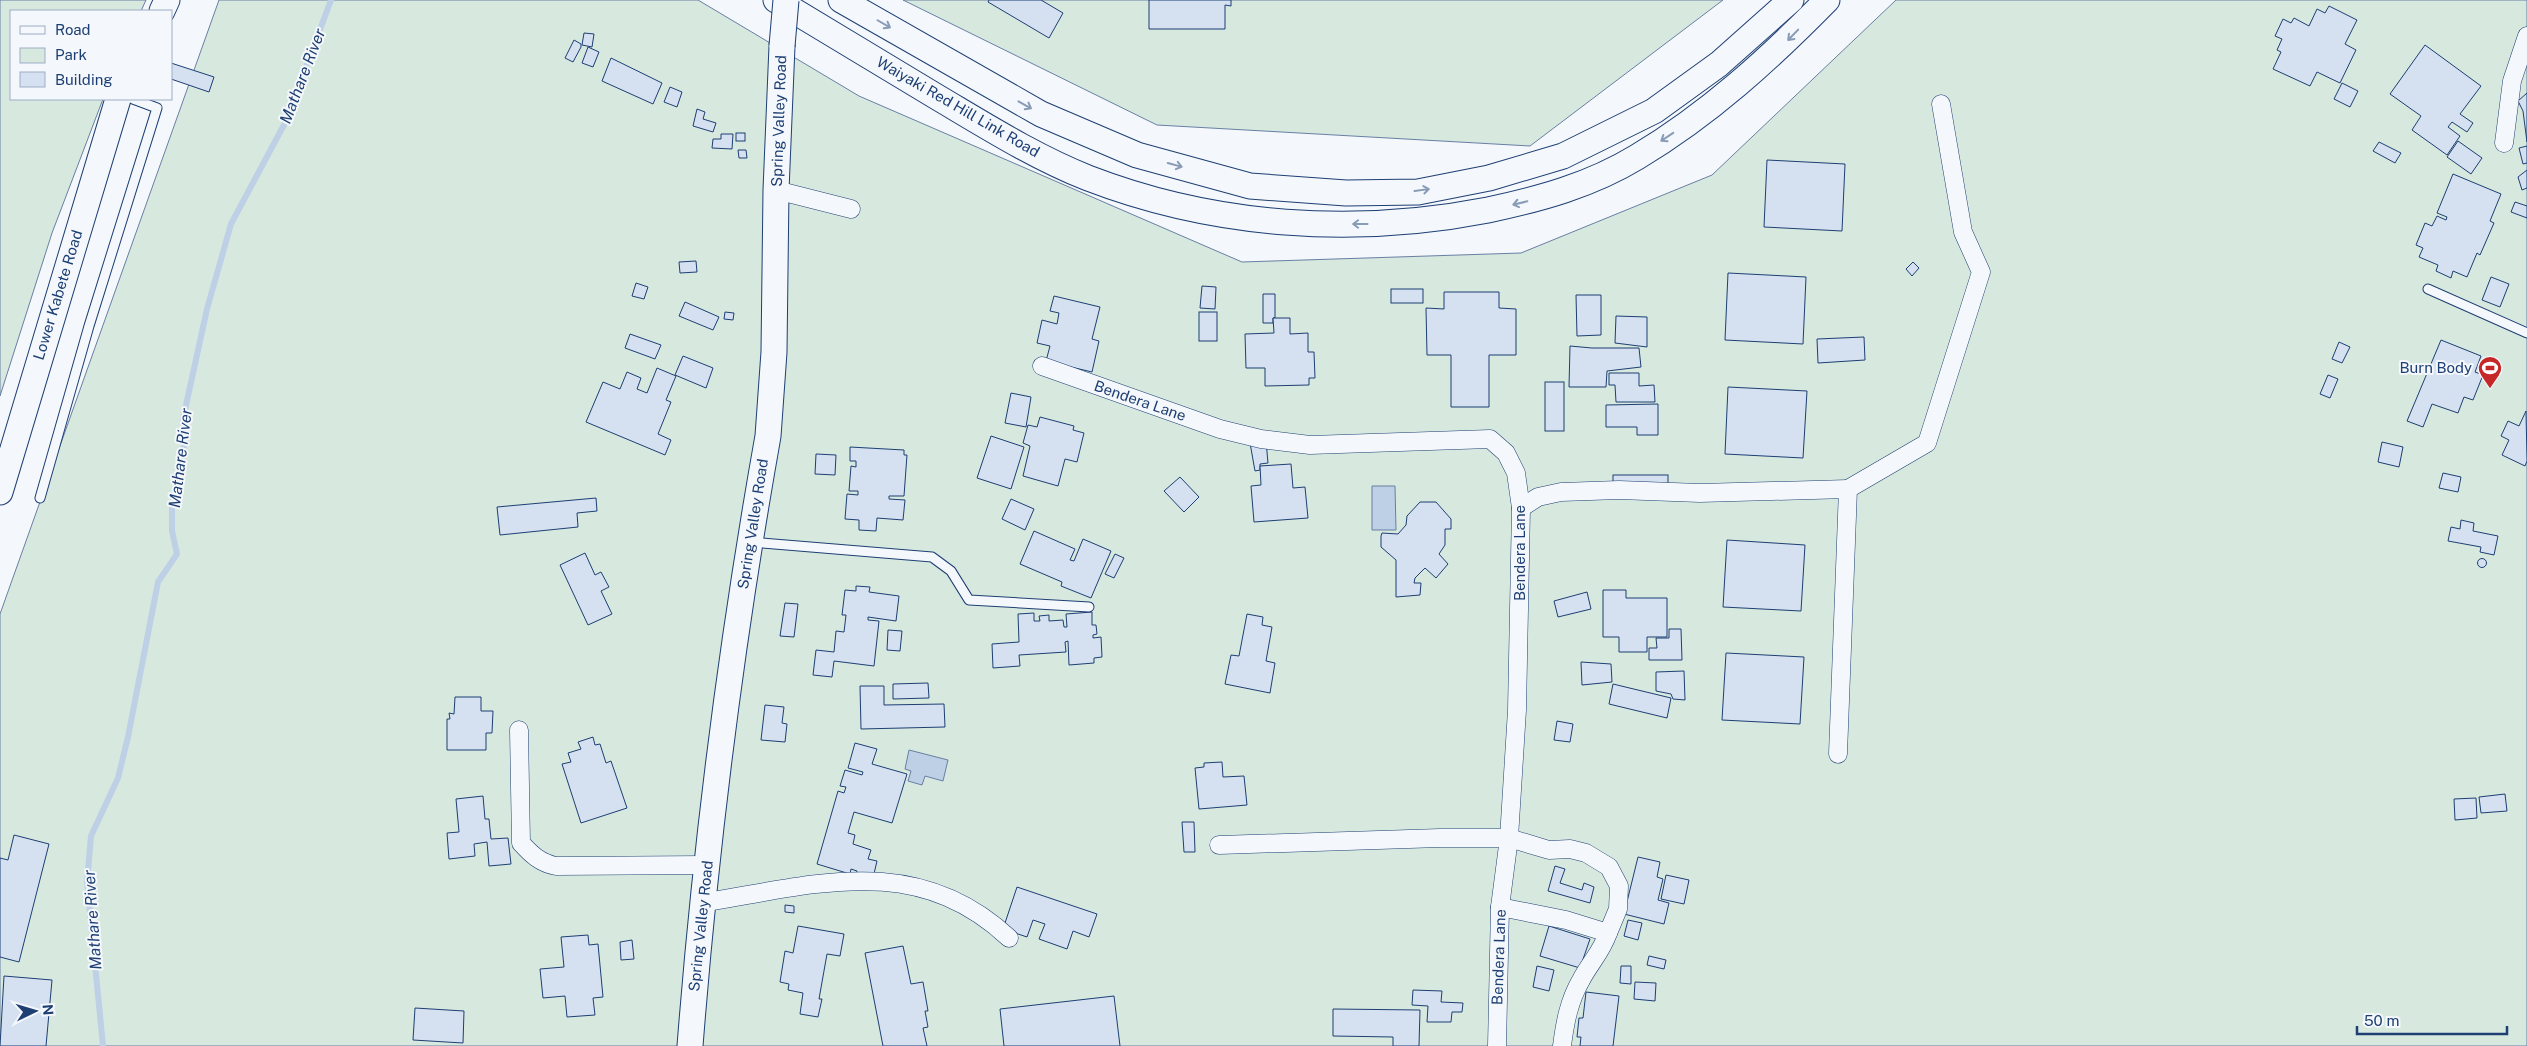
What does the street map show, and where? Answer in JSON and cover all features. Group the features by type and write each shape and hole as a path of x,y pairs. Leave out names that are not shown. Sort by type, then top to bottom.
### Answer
{"main road":[{"name":"Waiyaki Red Hill Link Road","path":"776,0 1004,138 1088,178 1157,199 1253,219 1310,224 1368,224 1441,219 1519,203 1575,187 1606,173 1636,158 1731,92 1774,55 1828,0"},
{"name":"Spring Valley Road","path":"690,1046 701,903 725,701 749,542 768,436 772,399 776,190 782,46 786,0"},
{"path":"842,0 1041,114 1137,155 1250,186 1346,192 1418,192 1489,178 1563,156 1654,111 1719,64 1791,0"},
{"name":"Lower Kabete Road","path":"0,492 118,100"}],"street":[{"path":"2504,143 2512,82 2527,36"},
{"path":"1521,508 1538,497 1561,492 1619,490 1700,493 1848,489 1927,443 1981,272 1964,232 1941,104"},
{"path":"776,190 851,209"},
{"name":"Bendera Lane","path":"1042,366 1220,429 1261,440 1310,445 1490,439 1506,453 1513,466 1521,508 1517,710 1509,838 1500,907 1497,1046"},
{"path":"1838,754 1848,489"},
{"path":"519,730 521,843 534,856 546,864 556,866 706,865"},
{"path":"1219,845 1509,838 1549,850 1570,849 1586,853 1609,867 1619,886 1618,909 1602,949 1582,978 1574,995 1565,1018 1562,1046"},
{"path":"701,903 810,886 871,880 902,882 926,888 958,901 992,922 1009,938"},
{"path":"1500,907 1566,920 1608,933"}],"lane":[{"path":"40,498 89,326 157,108 136,100"},
{"path":"2428,289 2527,333"},
{"path":"749,542 932,557 950,571 969,600 1089,606"}],"green space":[{"path":"0,0 146,0 141,10 10,10 10,100 103,100 52,233 0,396"},
{"path":"219,0 698,0 859,96 1242,262 1521,253 1712,175 1896,0 2527,0 2527,1046 0,1046 0,614"},
{"path":"903,0 1723,0 1530,146 1157,125"}],"water":[{"path":"1372,486 1395,486 1396,530 1372,530"},
{"path":"909,750 948,760 943,781 925,776 922,785 908,781 911,771 905,769"}],"building":[{"path":"989,0 1041,0 1063,13 1049,38 988,2"},
{"path":"1149,0 1231,0 1231,6 1225,5 1225,29 1149,29"},
{"path":"2329,6 2357,20 2345,44 2356,50 2340,83 2317,72 2310,86 2273,69 2281,52 2277,50 2282,39 2275,36 2283,19 2291,23 2294,18 2309,26 2317,9 2325,13"},
{"path":"584,33 594,34 592,47 582,45"},
{"path":"574,40 581,44 581,47 573,62 565,58"},
{"path":"2425,45 2481,86 2460,114 2473,123 2467,132 2452,122 2448,127 2460,136 2447,155 2412,130 2421,116 2390,94"},
{"path":"588,47 599,52 593,67 582,63"},
{"path":"611,58 662,83 653,104 602,81"},
{"path":"172,63 214,77 209,92 172,79"},
{"path":"2342,83 2358,91 2350,107 2334,99"},
{"path":"670,87 682,92 677,107 664,102"},
{"path":"2527,93 2527,142 2523,111 2518,101"},
{"path":"697,109 705,112 703,119 716,123 713,132 693,126"},
{"path":"736,133 745,133 745,141 736,141"},
{"path":"721,134 733,134 732,149 712,148 713,139 721,139"},
{"path":"2458,141 2482,158 2471,174 2447,157"},
{"path":"2379,142 2401,153 2395,163 2373,151"},
{"path":"2527,146 2527,163 2523,164 2519,148"},
{"path":"738,150 746,150 747,158 739,158"},
{"path":"1767,160 1845,164 1842,231 1764,227"},
{"path":"2527,170 2527,188 2522,190 2518,177"},
{"path":"2453,174 2501,194 2490,221 2494,223 2480,255 2477,253 2467,277 2453,271 2451,278 2436,271 2438,265 2419,257 2423,248 2416,245 2425,223 2432,226 2437,216 2446,220 2447,217 2437,213"},
{"path":"2515,202 2527,206 2527,218 2511,212"},
{"path":"696,261 697,272 680,273 679,262"},
{"path":"1913,262 1919,268 1912,276 1906,269"},
{"path":"1728,273 1806,277 1803,344 1725,340"},
{"path":"2491,277 2509,284 2500,307 2482,300"},
{"path":"636,283 648,287 644,299 632,296"},
{"path":"1202,286 1216,287 1215,309 1200,308"},
{"path":"1391,289 1423,289 1423,303 1391,303"},
{"path":"1444,292 1499,292 1499,308 1516,309 1516,355 1489,355 1489,407 1451,407 1451,355 1427,355 1426,308 1444,309"},
{"path":"1263,294 1275,294 1275,318 1273,318 1273,323 1263,323"},
{"path":"1576,295 1601,295 1601,335 1577,336"},
{"path":"1054,296 1100,307 1092,339 1099,341 1092,372 1046,361 1050,346 1037,343 1042,320 1057,324 1059,313 1050,311"},
{"path":"685,302 719,317 713,330 679,316"},
{"path":"725,312 734,313 733,320 724,319"},
{"path":"1199,312 1217,312 1217,341 1199,341"},
{"path":"1616,316 1647,317 1647,347 1615,343"},
{"path":"1273,318 1290,318 1290,334 1308,333 1308,352 1314,352 1315,378 1309,378 1309,385 1265,386 1265,368 1246,368 1245,334 1274,333"},
{"path":"630,334 661,345 655,359 625,348"},
{"path":"1864,337 1865,360 1818,363 1817,339"},
{"path":"2441,340 2481,356 2475,372 2483,375 2473,400 2464,397 2458,413 2432,404 2423,427 2407,421"},
{"path":"2339,342 2350,347 2342,363 2332,359"},
{"path":"1570,346 1639,348 1641,367 1607,371 1606,387 1569,387"},
{"path":"683,356 713,368 706,388 675,375"},
{"path":"657,368 676,376 666,400 671,402 658,434 671,440 665,455 586,422 603,382 620,389 627,372 641,378 637,389 647,393"},
{"path":"1609,373 1639,373 1639,386 1654,385 1655,402 1616,402 1615,385 1609,385"},
{"path":"2328,375 2338,379 2330,398 2320,394"},
{"path":"1545,382 1564,382 1564,431 1545,431"},
{"path":"1728,387 1807,391 1803,458 1725,454"},
{"path":"1011,393 1031,397 1026,427 1005,423"},
{"path":"1658,404 1658,435 1637,435 1637,427 1606,427 1606,405"},
{"path":"2526,411 2527,461 2525,466 2502,455 2509,440 2501,436 2508,421 2519,426"},
{"path":"1040,417 1074,426 1073,430 1084,433 1077,462 1065,459 1058,486 1023,476 1030,446 1023,443 1028,425 1037,427"},
{"path":"991,436 1024,447 1011,489 977,478"},
{"path":"1266,441 1268,463 1260,464 1260,470 1255,471 1250,443"},
{"path":"2382,442 2403,447 2399,467 2378,462"},
{"path":"850,447 904,450 904,455 907,455 904,496 889,496 889,499 905,500 903,520 877,518 876,531 859,530 859,520 845,519 847,494 858,495 858,491 849,491 851,466 856,467 856,461 850,461"},
{"path":"816,454 836,455 835,475 815,474"},
{"path":"1291,464 1293,488 1305,487 1308,518 1254,522 1251,486 1261,485 1260,466"},
{"path":"2443,473 2461,477 2458,492 2439,488"},
{"path":"1613,475 1668,475 1668,488 1613,488"},
{"path":"1180,477 1199,497 1184,512 1164,491"},
{"path":"596,498 597,511 577,513 578,527 500,535 497,507"},
{"path":"1011,499 1034,509 1025,530 1002,519"},
{"path":"1420,502 1436,502 1451,519 1451,529 1445,529 1445,545 1439,554 1448,564 1436,578 1425,568 1415,578 1414,583 1421,583 1420,595 1396,597 1396,560 1381,547 1381,536 1382,533 1398,534 1406,525 1407,516"},
{"path":"2461,520 2474,523 2473,531 2498,536 2494,555 2480,552 2481,547 2448,541 2451,527 2460,529"},
{"path":"1034,531 1075,549 1070,560 1074,561 1083,539 1111,551 1091,598 1061,586 1062,582 1020,564"},
{"path":"1727,540 1805,545 1801,611 1723,607"},
{"path":"585,553 595,575 601,572 609,587 601,591 612,614 588,625 560,565"},
{"path":"1115,554 1124,558 1114,578 1105,574"},
{"path":"2482,558 2487,563 2482,568 2477,563"},
{"path":"856,586 870,587 869,592 899,596 896,621 868,617 868,620 879,621 874,666 834,661 832,677 813,675 816,650 834,652 836,631 844,632 846,615 842,615 845,590 856,591"},
{"path":"1603,590 1626,590 1626,598 1667,598 1667,637 1647,637 1647,652 1619,652 1619,637 1603,637"},
{"path":"1587,592 1591,609 1558,617 1554,601"},
{"path":"785,603 798,604 794,637 780,636"},
{"path":"1092,612 1092,625 1096,625 1097,634 1093,635 1093,638 1101,637 1102,657 1094,658 1094,663 1069,665 1068,641 1065,642 1066,652 1019,655 1020,666 993,668 992,644 1019,642 1018,614 1034,613 1034,621 1040,621 1039,616 1049,615 1049,621 1063,620 1064,627 1067,627 1066,614"},
{"path":"1247,614 1263,617 1262,625 1272,627 1266,661 1275,663 1270,693 1225,684 1231,655 1239,656"},
{"path":"1669,629 1681,629 1682,660 1649,660 1649,648 1657,648 1656,638 1669,638"},
{"path":"888,630 902,631 900,651 887,650"},
{"path":"1726,653 1804,657 1800,724 1722,720"},
{"path":"1581,662 1611,664 1612,682 1582,685"},
{"path":"1684,671 1685,700 1673,699 1671,694 1656,691 1656,672"},
{"path":"928,683 929,698 893,699 893,684"},
{"path":"1613,684 1671,698 1667,718 1609,704"},
{"path":"860,686 884,686 884,705 944,704 945,727 861,729"},
{"path":"455,697 481,697 481,711 493,711 492,733 486,733 486,750 447,750 447,719 450,719 449,713 454,714"},
{"path":"765,705 784,707 782,723 787,724 785,742 761,740"},
{"path":"1557,721 1573,724 1570,742 1554,740"},
{"path":"593,737 595,745 600,744 606,763 611,761 627,808 581,823 562,764 571,762 568,753 581,749 578,742"},
{"path":"855,743 877,749 872,764 907,774 892,823 854,812 848,833 855,835 853,844 871,850 868,859 877,861 873,878 856,877 857,871 851,869 850,874 817,864 838,791 844,793 846,787 840,786 845,770 862,775 863,772 848,768"},
{"path":"1222,762 1223,777 1244,776 1247,805 1199,809 1195,768 1204,767 1204,763"},
{"path":"2505,794 2507,811 2481,813 2479,797"},
{"path":"483,796 485,819 489,819 491,839 508,838 511,864 489,866 487,842 474,844 475,856 449,859 447,833 459,832 456,799"},
{"path":"2476,798 2477,818 2455,820 2454,799"},
{"path":"1182,822 1194,822 1195,852 1184,852"},
{"path":"14,835 49,844 19,962 0,957 0,858 8,860"},
{"path":"1638,857 1660,862 1657,877 1663,879 1658,900 1669,903 1664,924 1624,914"},
{"path":"1555,866 1565,869 1560,883 1582,890 1584,883 1594,887 1590,903 1548,891"},
{"path":"1666,875 1689,880 1684,904 1661,899"},
{"path":"1017,887 1097,914 1089,937 1073,931 1067,949 1039,939 1045,924 1033,920 1027,937 1003,929"},
{"path":"785,905 794,906 794,913 785,912"},
{"path":"1628,920 1642,923 1638,940 1624,936"},
{"path":"798,926 844,934 840,956 827,954 819,999 822,999 818,1017 800,1014 803,993 788,990 789,984 780,982 785,951 793,953"},
{"path":"1549,926 1590,939 1580,968 1540,956"},
{"path":"588,935 589,945 598,944 603,997 593,998 595,1015 567,1017 565,996 543,998 540,969 564,967 561,937"},
{"path":"632,940 634,959 621,960 620,942"},
{"path":"903,946 911,984 923,982 928,1011 925,1011 928,1027 923,1028 927,1046 883,1046 865,953"},
{"path":"1649,956 1666,960 1664,969 1647,965"},
{"path":"1537,966 1554,970 1549,991 1533,987"},
{"path":"1621,966 1631,966 1631,984 1620,983"},
{"path":"4,976 52,980 46,1046 0,1046"},
{"path":"1635,982 1656,983 1655,1001 1634,999"},
{"path":"1413,990 1442,991 1441,1002 1463,1003 1462,1012 1452,1012 1451,1022 1427,1022 1428,1006 1412,1005"},
{"path":"1586,992 1619,996 1613,1046 1580,1046 1581,1037 1577,1037 1579,1018 1583,1018"},
{"path":"1114,996 1120,1046 1004,1046 1000,1009"},
{"path":"415,1008 464,1011 463,1043 413,1040"},
{"path":"1333,1009 1420,1010 1419,1046 1393,1046 1393,1037 1333,1036"}],"waterway":[{"name":"Mathare River","path":"103,1046 87,882 91,836 118,778 128,737 158,582 177,554 172,531 172,507 184,455 183,419 207,309 231,224 286,121 331,0"}],"place":[{"name":"Burn Body","path":"2490,389"}]}
